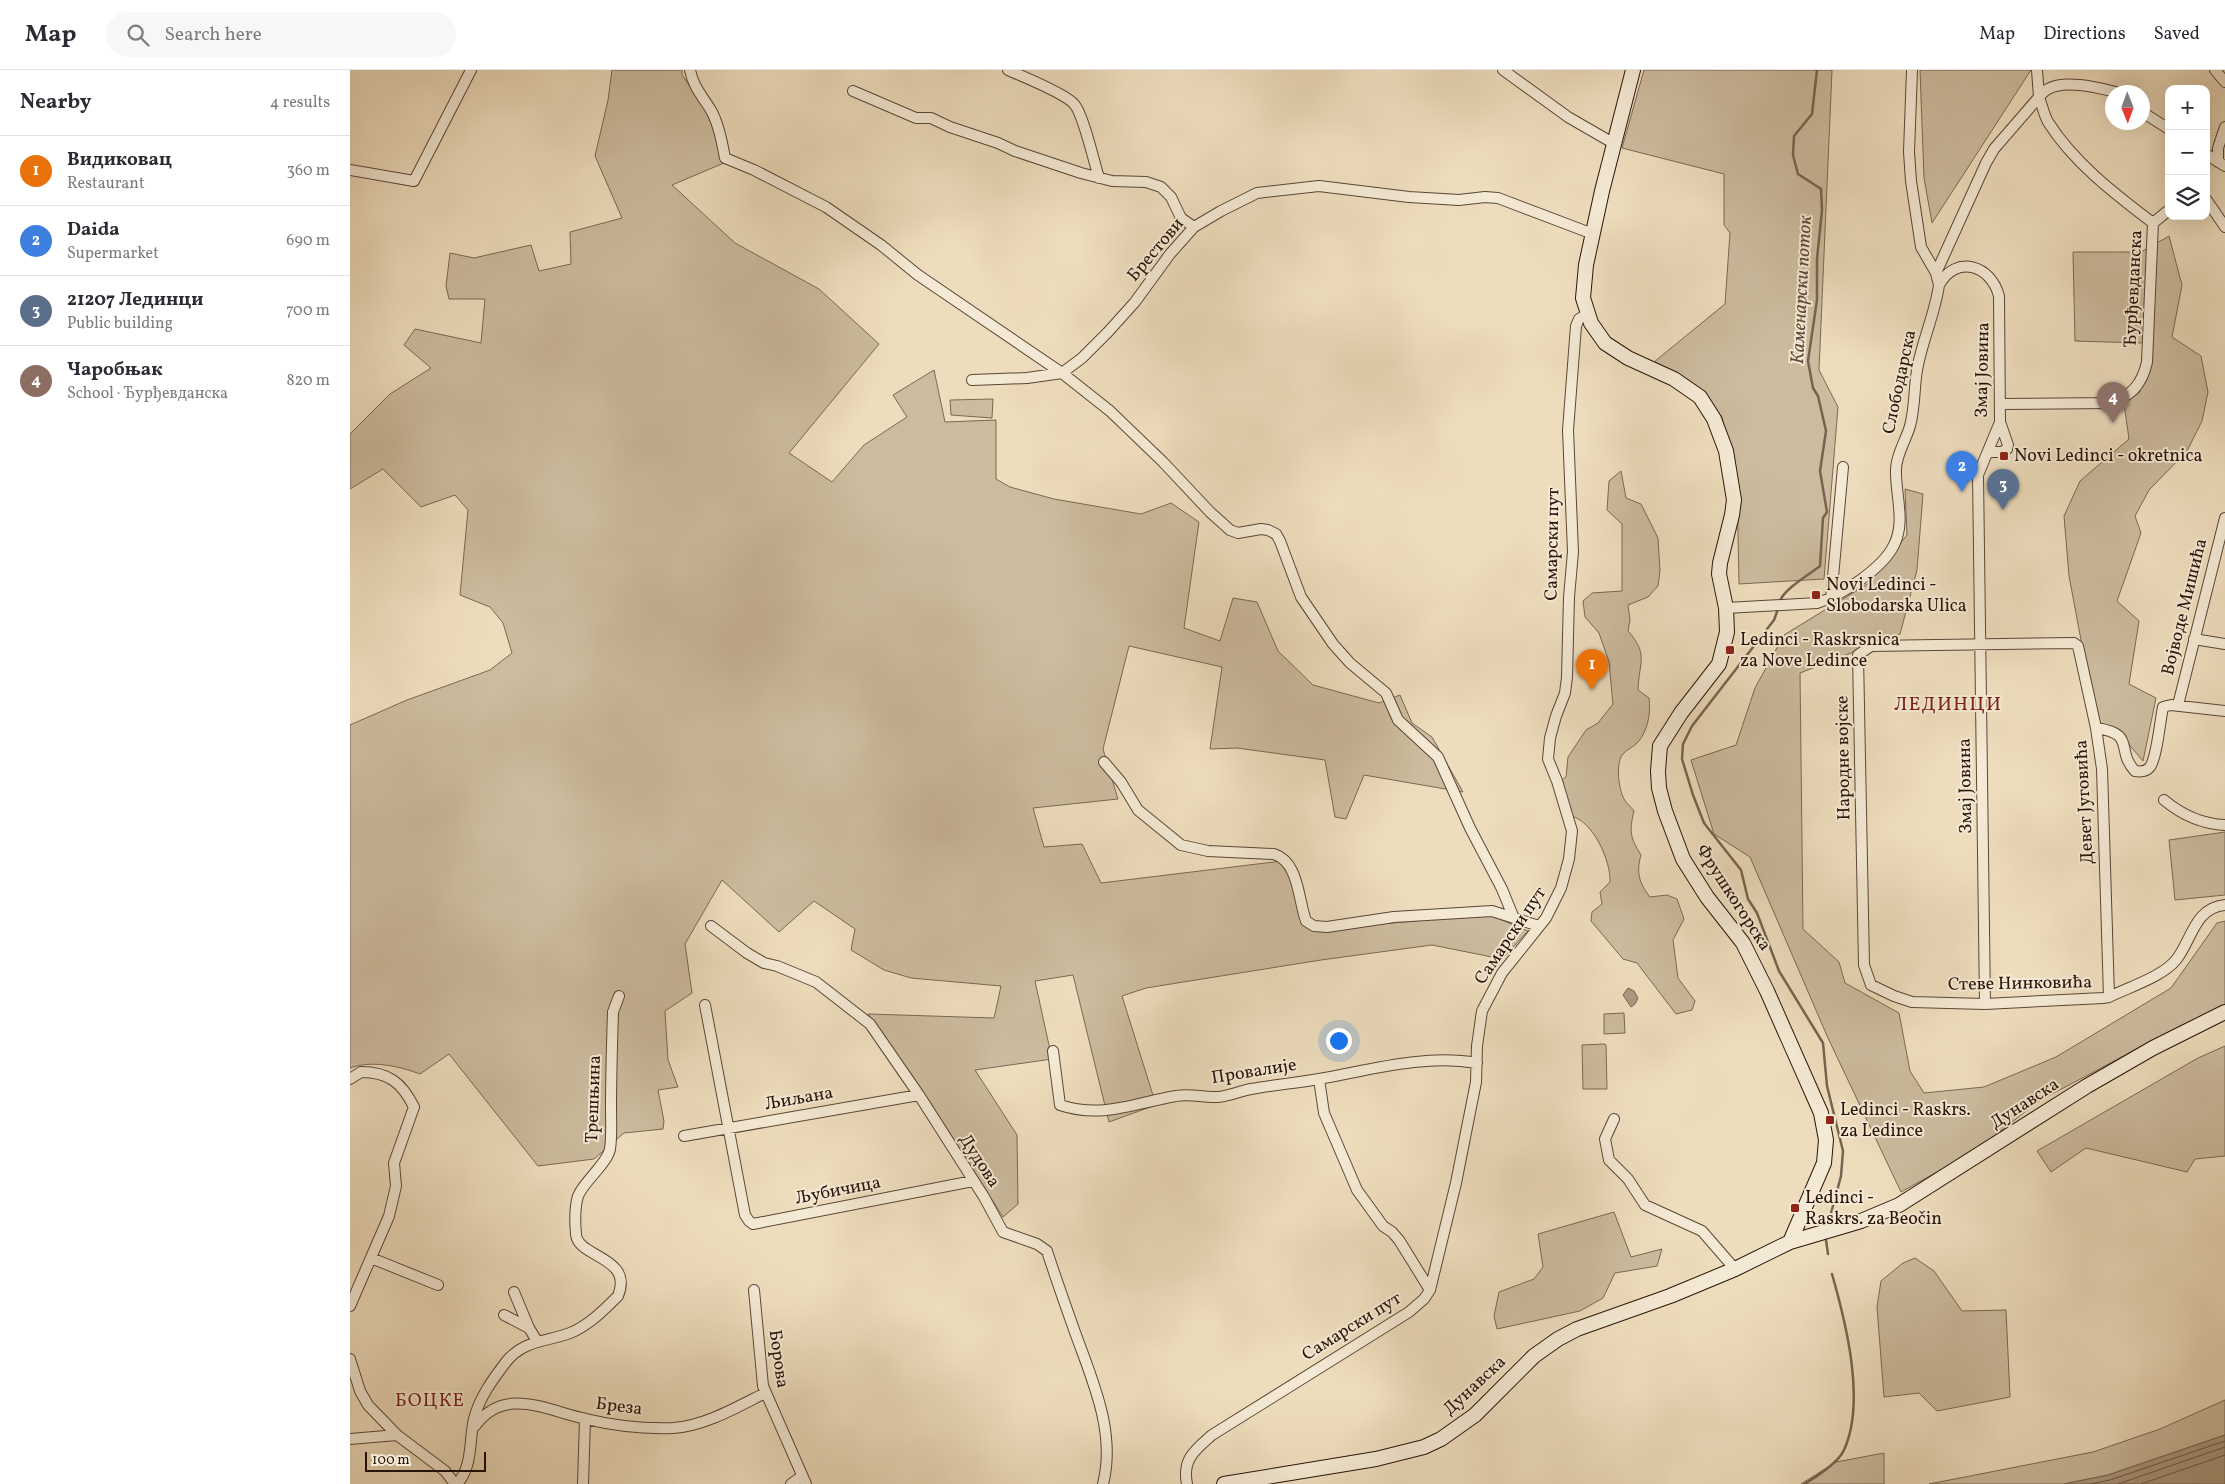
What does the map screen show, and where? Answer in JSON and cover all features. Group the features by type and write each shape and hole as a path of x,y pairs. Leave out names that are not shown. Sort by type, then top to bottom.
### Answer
{"street":[{"path":"350,170 414,180 472,70"},
{"path":"690,70 698,92 712,112 726,158 754,170 826,207 881,245 918,275 1062,373 1110,411 1230,530 1238,533 1262,529 1276,534 1301,597 1333,644 1350,663 1386,694 1398,720 1409,732 1424,741 1438,757 1470,828 1502,889 1513,916"},
{"path":"1008,70 1055,92 1075,104 1083,122 1099,178"},
{"path":"1503,70 1568,117 1613,143"},
{"name":"Фрушкогорска","path":"1633,70 1613,143 1593,234 1584,279 1583,298 1587,314 1598,334 1614,351 1674,379 1700,397 1719,428 1730,468 1734,500 1720,563 1727,632 1719,664 1667,733 1660,746 1659,788 1670,828 1683,859 1702,890 1743,943 1767,991 1821,1114 1826,1140 1824,1163 1790,1242"},
{"name":"Слободарска","path":"1726,608 1816,603 1830,599 1848,588 1887,555 1894,546 1899,533 1900,519 1896,467 1910,427 1914,409 1917,370 1939,285 1936,274 1921,246 1911,181 1909,152 1912,70"},
{"name":"Ђурђевданска","path":"2000,404 2110,403 2124,398 2135,389 2144,377 2147,362 2153,222 2106,186 2062,141 2047,120 2039,97 2037,70"},
{"path":"2215,70 2225,82"},
{"path":"1936,274 1994,149 2039,97 2049,88 2070,85 2090,86 2105,89"},
{"path":"853,91 916,118 931,118 1029,156 1099,178 1112,181 1146,182 1161,187 1171,197 1181,218 1194,227"},
{"path":"2150,117 2165,126"},
{"path":"2222,164 2218,148 2225,126"},
{"path":"2210,156 2222,164"},
{"name":"Брестови","path":"972,380 1027,378 1062,373 1082,358 1108,332 1135,302 1170,254 1194,227 1250,196 1266,192 1319,186 1410,197 1449,199 1498,198 1593,234"},
{"path":"2210,205 2225,227"},
{"path":"2153,222 2165,213"},
{"name":"Змај Јовина","path":"1939,285 1948,272 1959,267 1970,266 1981,270 1990,276 1996,285 2000,308 2000,422 1978,475 1985,1004"},
{"name":"Самарски пут","path":"1187,1484 1184,1471 1190,1457 1212,1435 1409,1312 1424,1299 1430,1290 1476,1082 1482,1011 1502,973 1539,926 1562,888 1569,859 1572,831 1557,781 1548,759 1548,750 1568,677 1569,597 1573,552 1568,430 1576,326 1579,318 1587,314"},
{"path":"1988,452 2002,452 2007,449 2008,445 2000,422"},
{"path":"1830,599 1842,468"},
{"name":"Војводе Мишића","path":"2178,705 2225,518"},
{"path":"2194,640 2225,644"},
{"name":"Девет Југовића","path":"1980,645 2074,643 2078,646 2096,728 2102,768 2109,997"},
{"name":"Народне војске","path":"1871,985 1864,966 1858,655 1872,646 1980,645"},
{"path":"2096,728 2114,730 2120,736 2130,766 2135,771 2143,772 2150,768 2153,759 2163,707 2171,704 2225,711"},
{"path":"1104,762 1121,782 1138,810 1181,846 1208,851 1274,854 1285,858 1292,870 1306,921 1310,925 1327,927 1394,918 1492,912 1513,916 1539,926"},
{"path":"2164,800 2188,816 2204,822 2225,825"},
{"name":"Стеве Нинковића","path":"1871,985 1912,1002 1985,1004 2097,1000 2109,997 2163,971 2176,960 2200,917 2225,905"},
{"name":"Дудова","path":"711,926 764,963 777,966 816,982 850,1008 879,1035 1004,1232 1037,1244 1047,1251 1094,1382 1104,1420 1106,1472 1103,1484"},
{"name":"Трешњина","path":"456,1484 467,1467 474,1418 483,1398 506,1362 519,1349 537,1341 571,1333 585,1325 618,1296 621,1283 618,1272 606,1260 580,1243 576,1238 576,1230 578,1196 610,1150 613,1012 619,996"},
{"path":"705,1005 729,1128"},
{"name":"Дунавска","path":"1224,1484 1376,1459 1424,1448 1475,1415 1534,1356 1558,1339 1577,1329 1670,1296 1735,1269 1790,1242 1861,1221 1905,1202 2087,1086 2153,1048 2225,1012"},
{"name":"Провалије","path":"1053,1051 1060,1104 1091,1111 1106,1111 1178,1096 1218,1097 1249,1089 1319,1079 1384,1066 1443,1061 1477,1063"},
{"path":"350,1079 361,1072 386,1075 402,1087 414,1107 394,1163 396,1186 389,1216 350,1306"},
{"path":"1319,1079 1324,1113 1357,1190 1383,1226 1399,1240 1430,1290"},
{"name":"Љиљана","path":"684,1136 918,1095"},
{"path":"1614,1119 1605,1138 1609,1160 1628,1179 1645,1205 1702,1231 1735,1269"},
{"name":"Љубичица","path":"729,1128 745,1214 749,1221 754,1224 973,1181"},
{"path":"1804,1209 1814,1234"},
{"path":"372,1258 438,1285"},
{"name":"Борова","path":"754,1290 765,1393 804,1480"},
{"path":"514,1292 529,1328 537,1341"},
{"path":"504,1315 529,1328"},
{"path":"350,1359 360,1391 368,1405 397,1435 445,1471 456,1484"},
{"name":"Бреза","path":"473,1429 488,1411 499,1407 526,1403 538,1404 585,1419 623,1426 675,1428 706,1420 765,1393"},
{"path":"583,1484 585,1419"},
{"path":"350,1439 397,1435"},
{"path":"791,1484 804,1480"}],"shaded area":[{"path":"612,70 682,70 682,75 708,112 724,163 672,185 735,243 819,289 879,344 789,453 832,482 864,445 907,417 893,395 934,370 945,422 996,420 996,479 1010,487 1054,499 1141,514 1171,503 1199,522 1184,628 1220,641 1233,598 1257,602 1278,651 1313,685 1379,703 1400,695 1412,723 1432,737 1463,792 1364,775 1346,819 1335,817 1325,760 1237,748 1210,749 1222,667 1129,646 1103,749 1118,799 1033,808 1044,847 1082,844 1101,883 1282,861 1308,921 1339,928 1488,914 1528,931 1502,959 1432,945 1321,960 1146,988 1122,996 1156,1105 1109,1122 1073,975 1035,981 1052,1059 975,1070 1017,1135 1018,1204 1003,1217 930,1102 868,1014 994,1018 1001,986 911,978 884,970 851,950 855,929 814,901 779,932 722,880 685,944 692,993 665,1011 668,1060 678,1087 658,1090 664,1121 663,1129 624,1133 594,1159 538,1166 449,1054 420,1074 376,1064 350,1068 350,725 407,700 490,670 512,653 503,623 490,607 460,595 468,510 455,495 421,507 383,469 350,489 350,434 390,394 431,368 404,345 415,329 481,343 485,299 449,299 446,286 450,253 474,258 531,245 539,271 571,264 570,232 622,218 595,156 608,100"},
{"path":"1644,70 1832,70 1819,370 1838,407 1824,579 1739,584 1737,482 1722,417 1698,388 1654,362 1725,304 1730,233 1724,225 1724,174 1622,148"},
{"path":"1920,70 2031,70 1932,223 1924,178"},
{"path":"2169,236 2182,285 2172,337 2201,356 2208,392 2202,421 2187,451 2149,490 2135,516 2141,533 2117,601 2139,621 2129,684 2156,698 2143,761 2121,735 2101,726 2090,688 2069,576 2064,516 2080,481 2129,439 2124,404 2140,392 2143,343 2075,341 2073,252 2141,252"},
{"path":"993,399 992,418 951,415 950,400"},
{"path":"1621,471 1626,498 1641,504 1658,538 1660,571 1658,586 1648,597 1628,605 1630,620 1628,631 1639,646 1641,653 1638,690 1649,698 1650,709 1648,721 1641,738 1625,752 1621,758 1618,770 1624,799 1634,811 1631,824 1632,834 1641,855 1639,872 1643,887 1650,897 1667,895 1677,899 1684,919 1673,940 1678,978 1695,1001 1692,1010 1676,1014 1637,963 1623,959 1591,921 1592,912 1602,904 1600,892 1610,882 1610,873 1604,853 1587,825 1571,816 1562,780 1566,777 1568,757 1586,730 1598,723 1613,704 1609,662 1599,633 1585,617 1583,601 1592,593 1622,591 1622,524 1607,510 1609,481"},
{"path":"1905,489 1923,494 1917,570 1900,634 1800,673 1803,929 1839,962 1845,983 1899,1013 1910,1071 1924,1093 1984,1087 2056,1057 2171,988 2217,923 2225,921 2225,1005 2178,1027 2039,1101 1975,1151 1901,1192 1828,1038 1750,857 1714,834 1691,760 1736,745 1755,688 1784,635 1869,583 1907,535"},
{"path":"2225,832 2225,895 2175,900 2169,840"},
{"path":"1624,1013 1625,1033 1604,1034 1604,1014"},
{"path":"1582,1045 1606,1045 1607,1089 1583,1089"},
{"path":"2225,1046 2225,1156 2195,1159 2187,1172 2086,1148 2051,1172 2037,1151 2198,1058"},
{"path":"1614,1212 1631,1257 1662,1249 1657,1266 1615,1273 1603,1298 1580,1311 1497,1329 1494,1316 1499,1292 1534,1279 1543,1267 1538,1234"},
{"path":"1915,1258 1934,1271 1962,1311 2006,1310 2010,1397 1937,1411 1919,1393 1884,1397 1877,1307 1881,1281 1903,1263"},
{"path":"2225,1400 2225,1435 2108,1475 2064,1484 1929,1484 2093,1452 2160,1429"},
{"path":"1884,1453 1884,1484 1801,1484 1836,1462"}],"water":[{"path":"1628,988 1634,991 1638,998 1631,1007 1623,995"},
{"path":"2225,1435 2225,1484 2064,1484 2108,1475"}],"waterway":[{"name":"Каменарски поток","path":"1780,601 1782,596 1792,587 1820,566 1823,518 1827,512 1820,471 1826,431 1818,396 1813,388 1808,361 1817,300 1817,259 1822,210 1821,189 1798,174 1793,155 1794,136 1812,114 1817,70"},
{"name":"Каменарски поток","path":"1778,609 1774,620 1692,726 1683,744 1682,759 1704,823 1741,870 1748,899 1757,913 1779,971 1823,1043 1827,1086 1843,1151 1841,1176 1830,1217"},
{"name":"Каменарски поток","path":"1826,1240 1828,1254"},
{"name":"Каменарски поток","path":"1804,1484 1826,1469 1841,1455 1850,1431 1853,1409 1852,1362 1843,1315 1832,1274"}],"place":[{"name":"Чаробњак","path":"2113,423"},
{"name":"Novi Ledinci - okretnica","path":"2004,456"},
{"name":"Daida","path":"1962,492"},
{"name":"21207 Лединци","path":"2003,510"},
{"name":"Novi Ledinci - Slobodarska Ulica","path":"1816,595"},
{"name":"Ledinci - Raskrsnica za Nove Ledince","path":"1730,650"},
{"name":"Видиковац","path":"1592,690"},
{"name":"Ledinci - Raskrs. za Ledince","path":"1830,1120"},
{"name":"Ledinci - Raskrs. za Beočin","path":"1795,1208"}],"district":[{"name":"ЛЕДИНЦИ","path":"1948,705"},
{"name":"БОЦКЕ","path":"430,1401"}]}
